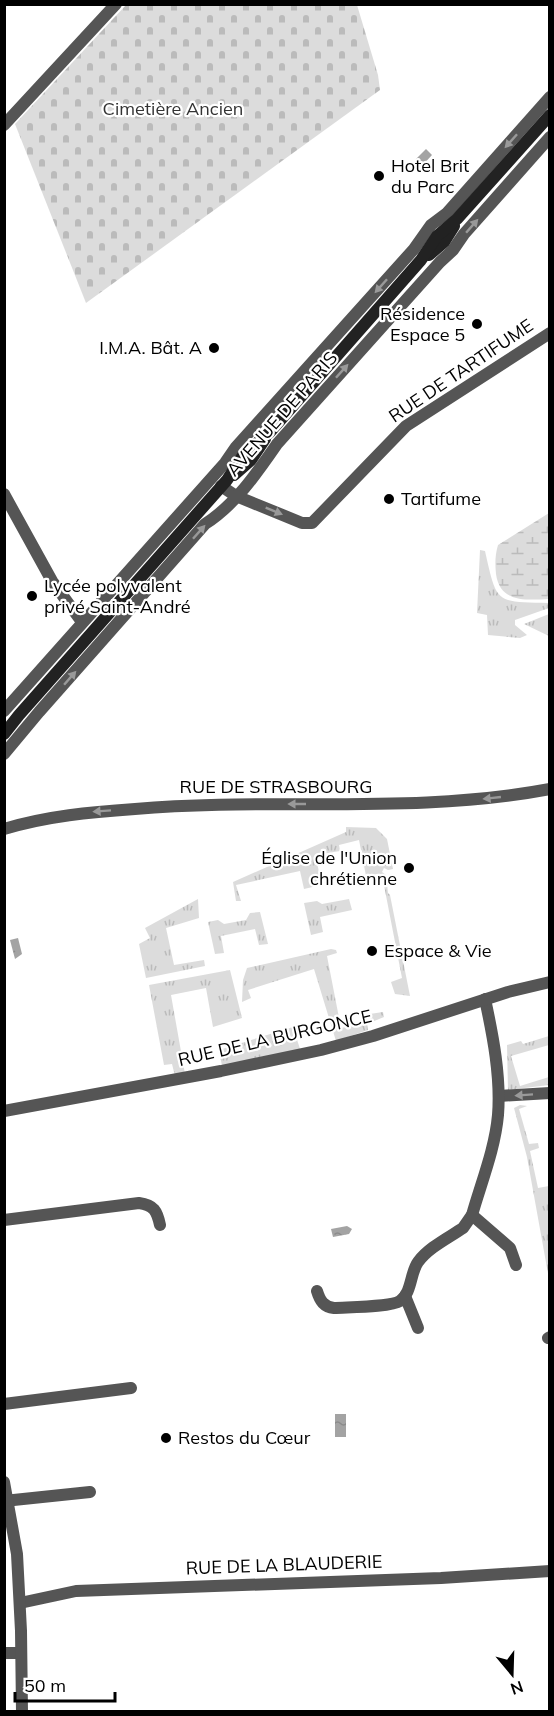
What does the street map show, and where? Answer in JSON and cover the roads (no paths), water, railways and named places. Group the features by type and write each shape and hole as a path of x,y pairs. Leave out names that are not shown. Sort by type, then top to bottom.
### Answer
{"main road":[{"name":"AVENUE DE PARIS","path":"4,726 10,711 36,695 224,483 244,454 269,433 418,263 437,236 457,219 549,116"},
{"name":"AVENUE DE PARIS","path":"4,734 10,711"}],"street":[{"path":"4,125 116,4"},
{"name":"AVENUE DE PARIS","path":"10,711 82,622 397,269 431,225 447,213 549,97"},
{"name":"AVENUE DE PARIS","path":"4,754 205,524 217,516 236,496 277,444 432,270 453,250 464,234 549,137"},
{"path":"397,269 418,263"},
{"name":"RUE DE TARTIFUME","path":"224,483 236,496 302,523 312,523 406,426 549,333"},
{"path":"4,494 52,581 82,622"},
{"name":"AVENUE DE PARIS","path":"96,607 121,598"},
{"path":"36,695 42,700 39,712"},
{"name":"RUE DE STRASBOURG","path":"4,829 63,815 184,805 446,802 515,796 549,789"},
{"name":"RUE DE LA BURGONCE","path":"4,1111 304,1054 373,1036 485,999 549,982"},
{"path":"317,1291 325,1305 334,1308 391,1303 400,1300 405,1296 412,1273 420,1259 463,1228 472,1215 495,1134 499,1096 485,999"},
{"path":"499,1096 549,1093"},
{"path":"4,1220 139,1203 153,1207 158,1213 160,1225"},
{"path":"472,1215 510,1248 516,1265"},
{"path":"405,1296 418,1328"},
{"path":"4,1404 131,1388"},
{"path":"4,1482 17,1554 22,1712"},
{"path":"6,1501 90,1492"},
{"name":"RUE DE LA BLAUDERIE","path":"20,1603 76,1591 441,1578 549,1571"},
{"path":"4,1653 21,1653"}],"water":[{"path":"426,149 432,155 421,167 415,160"},
{"path":"18,938 22,954 15,959 10,940"},
{"path":"347,1226 352,1229 349,1234 333,1237 331,1229"},
{"path":"335,1414 346,1414 346,1437 335,1437"}],"place":[{"name":"Hotel Brit du Parc","path":"379,176"},
{"name":"Résidence Espace 5","path":"477,324"},
{"name":"I.M.A. Bât. A","path":"214,348"},
{"name":"Tartifume","path":"389,499"},
{"name":"Lycée polyvalent privé Saint-André","path":"32,596"},
{"name":"Église de l'Union chrétienne","path":"409,868"},
{"name":"Espace & Vie","path":"372,951"},
{"name":"Restos du Cœur","path":"166,1438"}],"park label":[{"name":"Cimetière Ancien","path":"173,109"}]}
